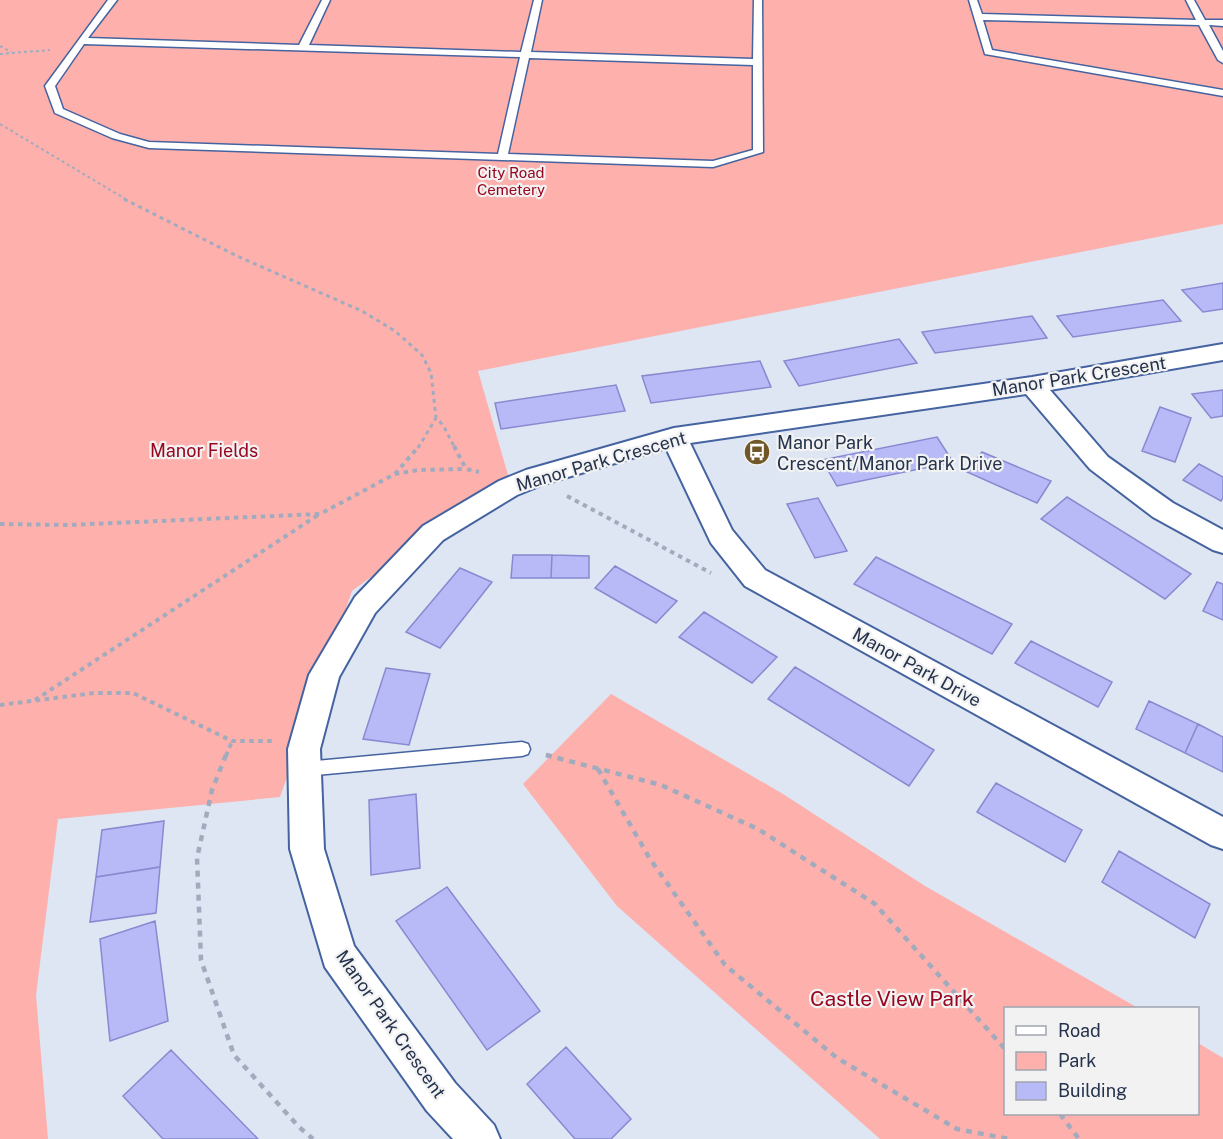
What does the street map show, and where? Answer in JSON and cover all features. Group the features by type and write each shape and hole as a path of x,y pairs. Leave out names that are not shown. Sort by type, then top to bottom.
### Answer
{"street":[{"name":"Manor Park Crescent","path":"480,1139 441,1097 338,955 307,849 306,755 324,675 365,605 433,533 508,488 535,477 674,437 1032,385 1223,352"},
{"path":"1032,385 1099,463 1163,510 1223,543"},
{"name":"Manor Park Drive","path":"674,437 722,536 754,578 1223,834"}],"lane":[{"path":"113,0 50,86 59,111 116,136 149,145 713,164 758,152 758,0"},
{"path":"302,49 326,0"},
{"path":"502,157 538,0"},
{"path":"973,0 988,52 1223,93"},
{"path":"1190,0 1223,60"},
{"path":"978,17 1223,23"},
{"path":"78,45 758,62"},
{"path":"306,755 522,749"}],"path":[{"path":"0,54 78,45"},
{"path":"0,46 11,52"},
{"path":"0,124 115,194 237,256 362,311 395,331 422,355 431,373 436,418 416,452 395,474 320,514 35,700"},
{"path":"436,418 443,425 466,469"},
{"path":"395,474 419,470 466,469 492,475 508,488"},
{"path":"535,477 611,521 718,577 754,578"},
{"path":"0,524 68,525 320,514"},
{"path":"0,705 94,693 133,693 232,741 306,755"},
{"path":"232,741 212,790 197,858 201,960 234,1055 298,1127 314,1139"},
{"path":"522,749 661,785 758,829 875,904 1004,1049"},
{"path":"597,768 650,859 725,965 837,1058 957,1129 1010,1139"},
{"path":"1061,1115 1079,1139"}],"green space":[{"path":"0,0 1223,0 1223,224 478,371 508,475 352,591 280,797 58,819 36,995 48,1139 0,1139"},
{"name":"Castle View Park","path":"611,694 783,794 925,886 1136,1007 1004,1007 1004,1115 1199,1115 1199,1044 1223,1058 1223,1139 880,1139 617,906 523,784"}],"building":[{"path":"1223,283 1223,309 1203,312 1182,290"},
{"path":"1163,300 1181,321 1073,337 1057,316"},
{"path":"1032,316 1047,338 935,353 922,332"},
{"path":"899,339 917,363 799,386 784,361"},
{"path":"760,361 771,387 651,403 642,376"},
{"path":"616,385 625,411 501,429 495,403"},
{"path":"1223,390 1223,416 1211,418 1192,394"},
{"path":"1160,407 1191,418 1175,462 1142,451"},
{"path":"937,437 953,462 837,486 822,460"},
{"path":"982,452 1051,481 1037,503 967,472"},
{"path":"1199,464 1223,477 1221,501 1183,480"},
{"path":"1067,497 1191,574 1165,599 1041,519"},
{"path":"818,498 847,551 815,558 787,504"},
{"path":"513,555 552,555 551,578 511,578"},
{"path":"552,555 589,556 589,578 551,578"},
{"path":"876,557 1012,624 992,654 854,584"},
{"path":"615,566 677,601 656,623 595,588"},
{"path":"460,568 492,582 440,648 406,632"},
{"path":"1217,582 1223,584 1223,620 1203,611"},
{"path":"704,612 777,657 752,683 679,637"},
{"path":"1031,641 1112,682 1098,707 1015,663"},
{"path":"795,667 934,750 909,786 768,699"},
{"path":"386,668 430,674 409,745 363,739"},
{"path":"1149,701 1198,724 1185,753 1136,729"},
{"path":"1198,724 1223,737 1223,772 1185,753"},
{"path":"996,783 1082,830 1065,862 977,812"},
{"path":"416,794 420,868 371,875 369,800"},
{"path":"164,821 160,867 96,877 102,830"},
{"path":"1119,851 1210,904 1195,938 1102,882"},
{"path":"160,867 156,913 90,922 96,877"},
{"path":"447,887 540,1011 487,1050 396,921"},
{"path":"155,921 168,1021 110,1041 100,939"},
{"path":"566,1047 631,1119 611,1139 575,1139 527,1084"},
{"path":"171,1050 258,1139 163,1139 123,1096"}],"place":[{"name":"Manor Park Crescent/Manor Park Drive","path":"757,452"}],"park label":[{"name":"City Road Cemetery","path":"511,180"},
{"name":"Manor Fields","path":"204,450"}]}
